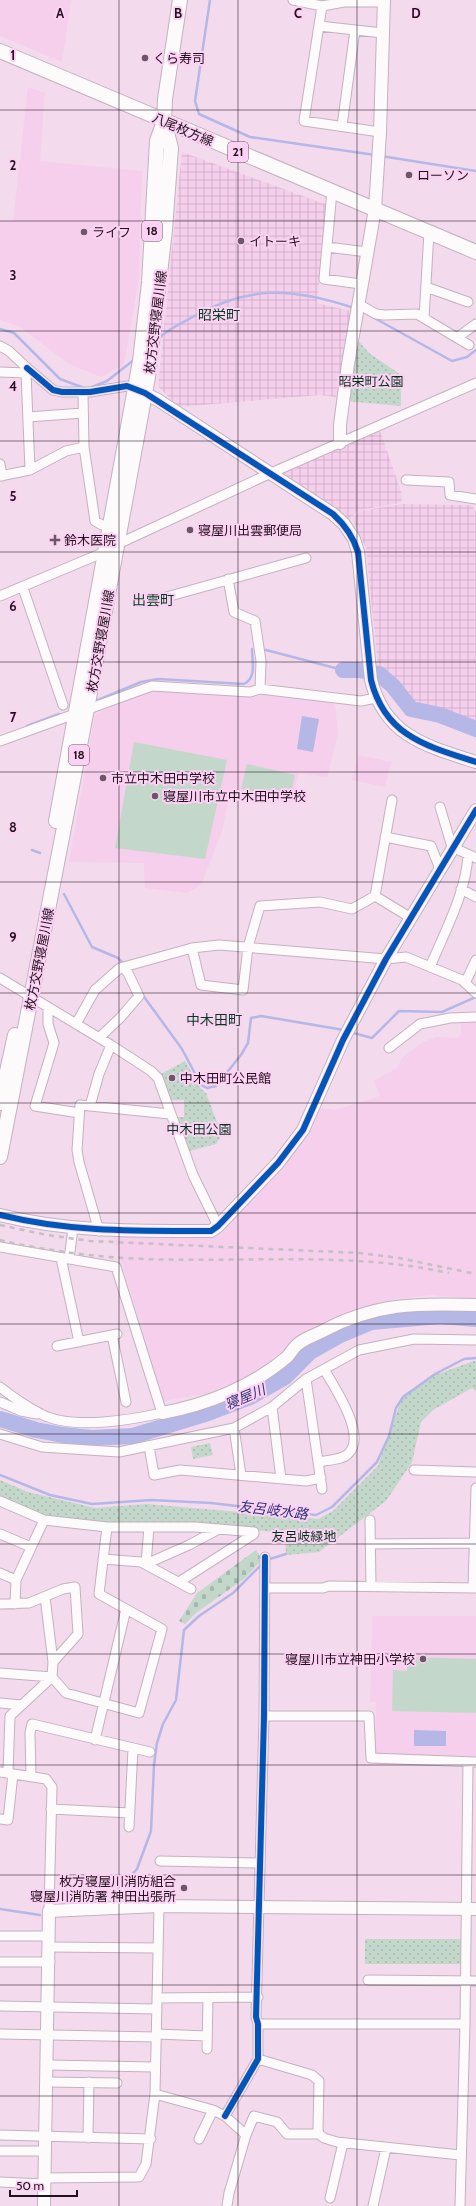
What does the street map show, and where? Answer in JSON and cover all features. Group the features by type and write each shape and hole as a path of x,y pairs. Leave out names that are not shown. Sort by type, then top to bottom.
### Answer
{"main road":[{"name":"枚方交野寝屋川線","path":"0,1158 28,995 82,712 147,346 157,141 164,121 165,99 180,0"},
{"name":"八尾枚方線","path":"0,51 476,252"},
{"name":"枚方交野寝屋川線","path":"112,547 110,527 140,391 140,361 154,332 165,230 171,148 164,121"},
{"name":"枚方交野寝屋川線","path":"0,1103 28,995"}],"street":[{"path":"293,0 309,2 322,6 344,2 384,1 379,156 375,209 357,308 340,425 340,443"},
{"path":"322,6 304,120 380,132"},
{"path":"319,26 383,33"},
{"path":"342,126 355,30"},
{"path":"332,191 324,280 361,284"},
{"path":"424,318 429,232"},
{"path":"327,247 367,252"},
{"path":"426,287 468,302"},
{"path":"357,308 376,314 417,314 458,337 469,345"},
{"path":"458,337 476,324"},
{"path":"0,346 9,351 26,370 53,390 83,392 123,386 140,391 271,473 332,514 344,524 354,539 358,552 371,679 376,698 395,725 410,737 437,749 476,762"},
{"path":"0,372 26,370"},
{"path":"26,370 30,470"},
{"path":"0,596 23,588 388,420 476,383"},
{"path":"83,392 84,447 96,521 102,525 110,527"},
{"path":"28,417 83,413"},
{"path":"0,464 1,476 30,470 66,452 84,447"},
{"path":"406,480 449,482 450,495 476,499"},
{"path":"163,598 306,558"},
{"path":"228,579 234,612 255,621 261,661 260,689"},
{"path":"23,588 63,705"},
{"path":"0,741 152,686 250,692 260,689 331,699 361,701 376,698"},
{"path":"375,896 392,800"},
{"path":"430,967 467,874 472,857 452,848 440,807"},
{"path":"0,1215 99,1231 211,1231 218,1226 278,1163 303,1130 348,1031 386,959 476,810"},
{"path":"385,837 431,846 440,869"},
{"path":"461,889 476,897"},
{"path":"375,896 410,918"},
{"path":"192,948 201,985 243,990 248,947 260,906 320,902 352,909 375,896"},
{"path":"76,1024 95,990 107,978 125,967 192,948 219,944 386,959 406,957 465,983 476,993"},
{"path":"465,983 476,960"},
{"path":"99,1038 120,1018 139,996 125,967"},
{"path":"0,978 99,1038 151,1071 158,1078 193,1175 218,1226"},
{"path":"48,1008 48,1024 54,1043 35,1106 79,1113"},
{"path":"389,1048 420,1024 450,1018 476,1017"},
{"path":"90,1106 99,1074 111,1046"},
{"path":"99,1231 79,1162 80,1106 170,1114"},
{"path":"73,1228 65,1259 79,1342"},
{"path":"0,1247 116,1267 162,1413"},
{"path":"0,1402 21,1411 55,1419 91,1422 124,1421 187,1409 223,1396 268,1371 288,1356 296,1345 343,1320 392,1306 424,1303 476,1305"},
{"path":"57,1346 115,1335 126,1402"},
{"path":"0,1434 42,1447 119,1452 234,1428 272,1407 306,1379 359,1350 414,1339 476,1340"},
{"path":"318,1462 345,1457 350,1453 354,1440 353,1422 324,1369"},
{"path":"306,1379 322,1489"},
{"path":"0,1387 42,1415"},
{"path":"272,1407 281,1479"},
{"path":"234,1428 241,1475"},
{"path":"149,1446 154,1475 180,1470 306,1481 321,1478"},
{"path":"414,1470 476,1472"},
{"path":"265,1588 371,1586 475,1588 476,1488"},
{"path":"0,1501 44,1520 107,1527 219,1529 254,1532 254,1534 179,1582"},
{"path":"14,1604 16,1580 44,1520"},
{"path":"370,1520 371,1586"},
{"path":"0,1673 52,1677 66,1693 139,1713 162,1629 99,1594 107,1527"},
{"path":"146,1564 149,1527"},
{"path":"146,1564 190,1545 219,1529"},
{"path":"0,1534 31,1547"},
{"path":"370,1544 475,1542"},
{"path":"225,2116 258,2058 258,2024 256,2017 258,1997 264,1716 265,1556"},
{"path":"103,1559 141,1562 191,1589"},
{"path":"0,1573 16,1580"},
{"path":"0,1604 30,1603 63,1589 75,1588 78,1634 54,1662"},
{"path":"0,1819 8,1820 7,1773 10,1716 52,1677 54,1662 45,1597"},
{"path":"95,1740 105,1704 126,1609"},
{"path":"0,1703 22,1705"},
{"path":"264,1716 369,1716 371,1758 472,1762 471,1910 465,1981 460,2206"},
{"path":"30,1776 30,1733 32,1724 150,1752"},
{"path":"129,1827 133,1749"},
{"path":"7,1773 46,1779 52,1787 49,1912 50,1962 44,2206"},
{"path":"51,1809 130,1812"},
{"path":"160,1861 260,1863"},
{"path":"49,1912 159,1906 471,1910"},
{"path":"0,2182 139,2177 146,2164 155,2094 159,1906"},
{"path":"0,1936 50,1942 158,1948"},
{"path":"0,1962 50,1962"},
{"path":"368,1980 476,1981"},
{"path":"157,1998 258,1997"},
{"path":"207,2049 208,1998"},
{"path":"0,2006 157,2009"},
{"path":"258,2024 465,2024"},
{"path":"0,2034 48,2036 207,2036"},
{"path":"258,2058 312,2075 319,2081 319,2134"},
{"path":"48,2065 155,2067"},
{"path":"47,2082 117,2083"},
{"path":"88,2138 89,2082"},
{"path":"155,2094 213,2110 225,2116 246,2135"},
{"path":"199,2140 213,2110"},
{"path":"227,2206 231,2186 246,2135 254,2116 277,2122 287,2134 319,2134 324,2138 344,2143 460,2154"},
{"path":"0,2135 150,2139"},
{"path":"330,2198 344,2143"},
{"path":"373,2206 386,2148"},
{"path":"0,2150 45,2151"}],"shaded area":[{"path":"0,0 71,0 62,62 0,36"},
{"path":"28,87 45,93 40,161 142,171 139,278 124,365 101,377 69,364 20,327 0,320 0,221 13,221"},
{"path":"182,152 328,205 317,303 351,311 336,397 320,395 178,407 158,386"},
{"path":"380,431 402,494 401,503 359,510 350,520 283,473"},
{"path":"402,504 471,505 476,511 476,724 413,702 404,695 397,683 378,667 366,548 352,519 359,511"},
{"name":"寝屋川市立中木田中学校","path":"164,691 253,697 278,693 335,704 338,733 327,777 299,773 291,803 230,790 222,832 201,885 187,893 145,888 144,863 69,862 95,714 146,693"},
{"path":"358,755 391,762 385,787 352,780"},
{"path":"476,1019 476,1299 433,1295 395,1299 344,1314 317,1326 290,1344 261,1369 245,1378 210,1393 164,1401 113,1235 219,1232 279,1169 306,1137 321,1108 335,1110 380,1096 374,1081 397,1068 402,1058 421,1043 436,1037 457,1038 461,1035 461,1024 467,1020"},
{"name":"寝屋川市立神田小学校","path":"372,1616 476,1616 476,1756 375,1755 376,1702 370,1702"}],"green space":[{"name":"昭栄町公園","path":"355,337 369,353 401,375 401,406 346,401"},
{"path":"134,742 227,760 205,859 115,848"},
{"path":"247,764 295,775 289,800 241,789"},
{"name":"中木田公園","path":"185,1061 201,1089 206,1093 222,1135 216,1144 186,1152 174,1117 184,1117 184,1100 169,1100 159,1075"},
{"name":"友呂岐緑地","path":"474,1361 476,1362 476,1391 472,1388 433,1410 421,1422 412,1462 386,1501 319,1552 286,1555 285,1533 255,1530 103,1524 37,1514 0,1499 0,1480 28,1492 95,1508 147,1504 318,1519 333,1511 378,1466 403,1395 432,1376"},
{"path":"210,1443 213,1455 193,1459 191,1447"},
{"path":"256,1550 262,1560 244,1579 196,1613 185,1624 179,1621 197,1593"},
{"path":"407,1657 476,1659 476,1713 392,1711 393,1670 407,1671"},
{"path":"365,1939 463,1939 463,1964 365,1964"}],"water":[{"path":"302,716 319,719 313,752 297,749"},
{"path":"414,1730 446,1731 446,1746 414,1746"}],"waterway":[{"path":"210,0 195,101 199,114 250,137 375,155"},
{"path":"381,156 476,171"},
{"path":"158,339 173,328 210,308 231,300 251,295 290,293 310,296 354,308"},
{"path":"360,310 452,361 467,357 476,350"},
{"path":"0,329 14,333 60,379 87,389 107,381 135,359"},
{"path":"98,700 141,682 158,679 244,684 251,677 253,669 252,649"},
{"path":"266,650 343,670"},
{"path":"343,670 359,670 379,674 393,686 411,709 440,715 476,729"},
{"path":"27,726 59,714"},
{"path":"32,850 40,853"},
{"path":"64,894 92,947 118,958 124,964"},
{"path":"142,994 182,1049 201,1085 207,1088 216,1086 241,1055 248,1043 251,1018 261,1016 344,1030"},
{"path":"350,1032 372,1038 399,1011 442,1012 476,997"},
{"name":"寝屋川","path":"0,1419 36,1430 63,1435 91,1438 133,1436 208,1413 250,1397 285,1377 310,1352 340,1335 371,1322 440,1316 476,1319"},
{"name":"友呂岐水路","path":"0,1475 50,1495 92,1504 151,1500 211,1503 316,1515 332,1507 377,1462 389,1436 396,1408 403,1397 435,1374 464,1359 476,1358"},
{"path":"270,1559 286,1554"},
{"path":"111,1898 137,1869 151,1831 154,1765 157,1743 163,1724 176,1700 184,1630 199,1616 233,1593 262,1564"},
{"path":"0,1909 40,1915"}],"railway":[{"path":"0,1225 47,1235 90,1241 360,1253 399,1258 476,1274"},
{"path":"0,1240 59,1251 108,1257 205,1260 303,1259 352,1261 401,1265 449,1273"}],"cycle path":[{"path":"27,368 53,390 62,392 90,392 127,386 145,393 333,514 348,531 358,552 371,680 377,699 386,714 397,726 410,736 424,744 476,762"},
{"path":"0,1215 26,1221 76,1228 151,1231 211,1231 218,1226 278,1163 303,1130 343,1040 386,959 476,810"},
{"path":"225,2116 258,2059 258,2024 256,2017 264,1716 265,1557"}],"place":[{"name":"くら寿司","path":"145,58"},
{"name":"ローソン","path":"409,175"},
{"name":"ライフ","path":"84,232"},
{"name":"イトーキ","path":"241,241"},
{"name":"寝屋川出雲郵便局","path":"190,530"},
{"name":"鈴木医院","path":"55,540"},
{"name":"市立中木田中学校","path":"103,778"},
{"name":"寝屋川市立中木田中学校","path":"155,796"},
{"name":"中木田町公民館","path":"172,1078"},
{"name":"寝屋川市立神田小学校","path":"423,1659"},
{"name":"枚方寝屋川消防組合 寝屋川消防署 神田出張所","path":"184,1888"}],"district":[{"name":"昭栄町","path":"219,315"},
{"name":"出雲町","path":"153,600"},
{"name":"中木田町","path":"214,1020"}]}
